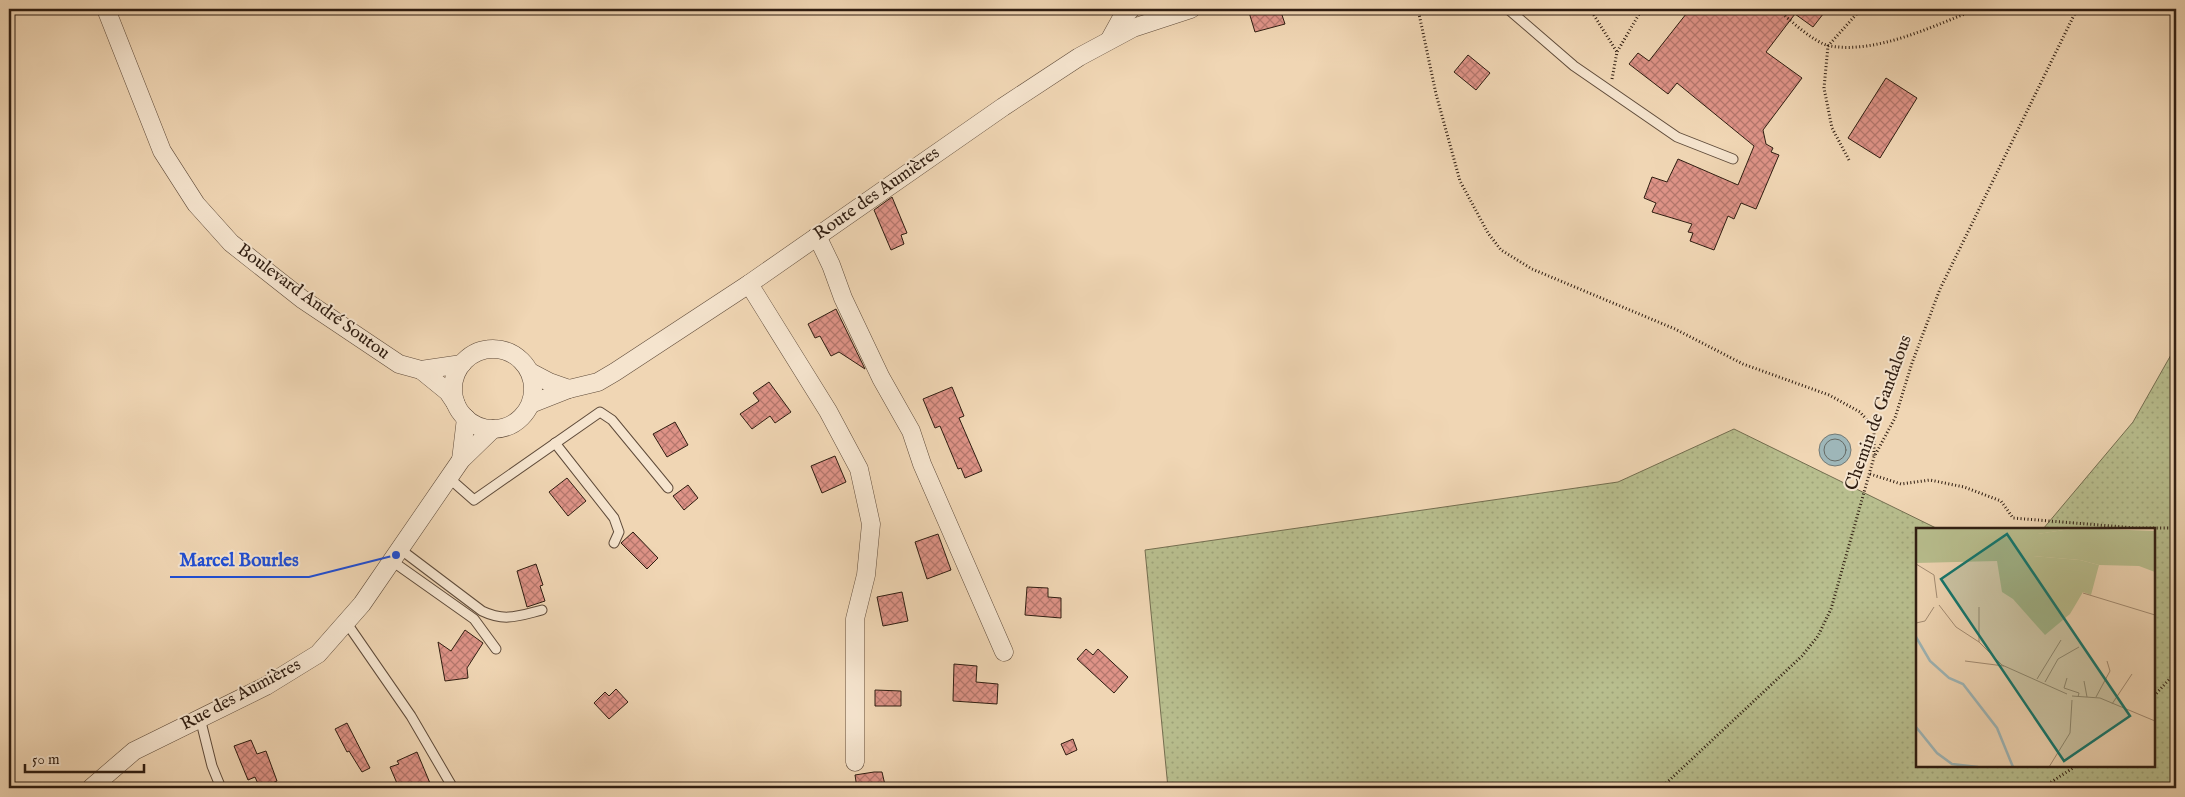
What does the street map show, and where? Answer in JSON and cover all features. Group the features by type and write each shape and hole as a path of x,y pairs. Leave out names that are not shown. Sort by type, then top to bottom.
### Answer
{"street":[{"name":"Boulevard André Soutou","path":"106,9 162,151 178,180 215,228 249,259 302,299 399,364 421,370 462,364"},
{"path":"1110,39 1121,19 1131,9"},
{"name":"Route des Aumières","path":"531,404 569,389 598,382 615,372 749,284 1003,107 1110,39 1133,28 1191,9"},
{"path":"818,236 831,265 842,298 881,378 911,431 922,464 1004,652"},
{"path":"749,284 828,411 859,470 871,524 866,575 855,619 855,762"},
{"path":"461,460 461,411 454,384 462,364 472,355 485,350 498,349 517,357 530,372 549,382 569,389"},
{"name":"Boulevard André Soutou","path":"421,370 448,392 461,411"},
{"path":"461,411 483,428 505,427 516,422 531,404 533,382 530,372"},
{"path":"461,460 493,429"},
{"name":"Rue des Aumières","path":"90,788 134,751 266,686 318,654 362,604 461,460"}],"lane":[{"path":"1508,9 1574,66 1678,137 1733,159"},
{"path":"449,478 474,500 600,412 612,420 668,488"},
{"path":"555,443 614,518 619,532 614,543"},
{"path":"396,555 482,611 493,616 507,618 542,610"},
{"path":"396,555 474,619 496,649"},
{"path":"346,622 402,702 453,788"},
{"path":"200,718 212,766 221,788"}],"path":[{"path":"1418,9 1436,94 1460,181 1488,234 1501,250 1532,269 1675,329 1743,364 1829,395 1860,412 1874,428 1874,457"},
{"path":"1590,9 1596,15 1617,52"},
{"path":"1611,90 1617,52 1642,9"},
{"path":"1776,9 1797,27 1828,46 1859,46 1902,37 1976,9"},
{"path":"1849,160 1832,128 1824,88 1828,46 1860,9"},
{"name":"Chemin de Gandalous","path":"1661,788 1802,656 1818,636 1831,609 1874,457 1896,418 1912,363 1940,289 2077,9"},
{"path":"1870,474 1901,484 1930,480 1964,487 2001,501 2013,518 2136,528 2176,528"},
{"path":"2155,695 2176,672"},
{"path":"2042,788 2074,767"}],"green space":[{"path":"2176,346 2176,788 1168,788 1145,550 1618,482 1734,429 1936,528 1916,528 1916,767 2155,767 2155,528 2044,528 2133,422"}],"water":[{"path":"1835,434 1841,435 1846,439 1850,444 1850,456 1846,461 1841,465 1835,466 1829,465 1824,461 1820,456 1819,450 1820,444 1824,439 1829,435"}],"building":[{"path":"1248,9 1280,9 1285,24 1255,32"},
{"path":"1690,9 1827,9 1813,27 1795,14 1766,52 1802,78 1763,130 1766,144 1773,148 1771,152 1779,155 1756,209 1741,203 1734,219 1728,216 1714,250 1690,241 1693,233 1688,232 1692,224 1652,212 1656,203 1644,198 1652,177 1667,182 1678,159 1738,185 1754,146 1677,83 1668,94 1629,64 1638,53 1649,61"},
{"path":"1468,55 1490,73 1476,90 1454,72"},
{"path":"1886,78 1917,98 1880,158 1848,138"},
{"path":"892,197 907,233 901,235 904,244 891,250 874,210"},
{"path":"836,309 865,369 839,352 831,356 820,336 815,338 808,324"},
{"path":"769,382 791,412 775,423 770,416 752,429 740,414 759,401 753,393"},
{"path":"952,387 964,416 959,418 982,471 965,478 961,468 958,469 940,426 935,428 923,399"},
{"path":"675,422 688,445 667,457 653,434"},
{"path":"835,456 846,482 822,493 811,466"},
{"path":"567,478 586,501 568,516 549,492"},
{"path":"688,485 698,498 684,510 673,496"},
{"path":"633,532 658,558 647,569 621,543"},
{"path":"938,534 951,570 927,579 915,542"},
{"path":"536,564 543,585 540,586 545,601 527,607 517,571"},
{"path":"1027,587 1048,588 1048,597 1061,598 1061,618 1025,615"},
{"path":"902,592 908,621 883,626 877,597"},
{"path":"465,630 483,643 467,668 468,678 445,681 438,642 451,651"},
{"path":"1086,649 1093,655 1098,649 1128,677 1114,693 1077,659"},
{"path":"954,664 977,666 976,682 998,684 997,704 953,701"},
{"path":"616,689 628,702 609,719 594,703 605,692 609,696"},
{"path":"875,690 901,691 901,706 875,706"},
{"path":"347,723 370,768 362,772 349,751 347,752 335,729"},
{"path":"1073,739 1077,750 1066,755 1061,744"},
{"path":"251,740 257,754 266,751 277,781 260,788 255,777 248,780 234,746"},
{"path":"417,752 432,788 399,788 390,767 399,764 397,761"},
{"path":"882,772 885,785 877,786 878,788 857,788 855,775"}],"place":[{"name":"Marcel Bourles","path":"396,555"}]}
